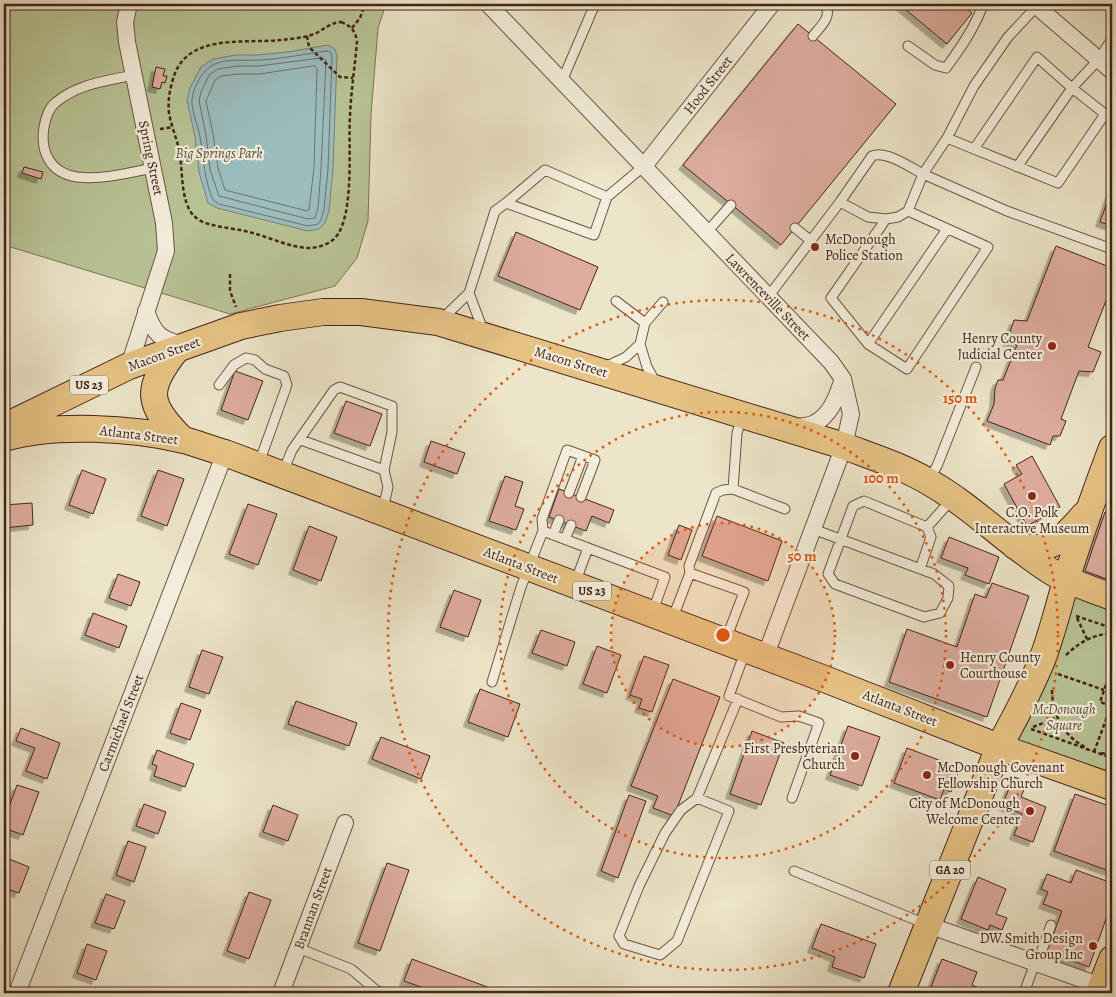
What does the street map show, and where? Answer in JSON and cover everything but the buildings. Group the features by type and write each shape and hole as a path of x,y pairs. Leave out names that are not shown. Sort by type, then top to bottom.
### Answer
{"main road":[{"name":"Macon Street","path":"4,427 129,366 241,326 323,312 361,312 438,322 844,446 890,463 928,481 954,498 1053,573 1112,597"},
{"path":"182,347 163,367 155,383 154,395 155,405 164,422 183,440"},
{"name":"Atlanta Street","path":"4,438 24,432 54,429 122,431 183,440 270,470 1112,787"},
{"name":"GA 20","path":"901,993 999,746 1019,710 1040,665 1057,619 1067,580 1099,501 1112,449"},
{"path":"1015,546 1033,549 1055,543 1067,536 1099,501"},
{"path":"1105,990 1112,959"}],"street":[{"name":"Spring Street","path":"128,4 125,22 126,36 164,223 166,251 129,366"},
{"name":"Lawrenceville Street","path":"488,4 831,362 843,379 851,414 844,446 813,529 745,649"},
{"name":"Hood Street","path":"644,166 772,4"},
{"path":"1036,5 1112,71"},
{"path":"146,311 150,324 158,335 168,342 182,347"},
{"path":"786,429 813,424 825,416 833,405 843,379"},
{"name":"Carmichael Street","path":"17,993 224,453"},
{"name":"Brannan Street","path":"280,993 345,823"},
{"path":"928,925 1105,990"}],"lane":[{"path":"562,81 595,4"},
{"path":"813,36 827,18 828,12 824,4"},
{"path":"908,46 935,65 946,68 979,16 982,7 979,4"},
{"path":"840,202 868,217 886,219 898,217 908,211 923,174 947,138 974,86 1008,37 1036,5"},
{"path":"1016,167 1072,88 1099,59 1112,39"},
{"path":"947,138 1016,167 1058,183 1105,114 1072,88 1038,57 974,149"},
{"path":"133,75 82,87 54,104 48,112 42,137 45,154 49,163 55,169 77,176 110,176 153,168"},
{"path":"768,297 840,202 872,156 878,154 885,155 1007,211 1112,249"},
{"path":"506,203 594,235 608,197 644,166"},
{"path":"438,322 469,293 496,211 545,170 608,197"},
{"path":"707,232 731,205"},
{"path":"886,219 831,298 868,344 906,369 988,247 908,211"},
{"path":"795,228 810,240"},
{"path":"868,344 948,229"},
{"path":"469,293 484,335"},
{"path":"616,301 645,323"},
{"path":"660,390 647,367 640,344 645,323 663,302"},
{"path":"598,370 626,357 640,344"},
{"path":"219,385 234,365 246,358 255,360 265,369 284,376 287,385 270,470"},
{"path":"928,481 938,466 976,366"},
{"path":"270,470 301,440 334,390 340,387 392,406 392,432 384,470 388,487 382,512"},
{"path":"733,489 737,433 742,415"},
{"path":"301,440 384,470"},
{"path":"492,682 521,586 543,531 542,519 567,450 595,460 581,497"},
{"path":"569,493 583,456"},
{"path":"662,617 690,573 689,566 716,494 723,490 733,489 784,509"},
{"path":"927,527 954,498"},
{"path":"813,529 840,539 920,569 934,574 949,586 948,598 940,613 924,617 835,584 828,574 840,539 853,506 864,501 927,527 931,536 920,569"},
{"path":"553,535 559,520"},
{"path":"565,539 571,525"},
{"path":"543,531 666,577 662,617"},
{"path":"574,584 588,548"},
{"path":"690,573 744,592 745,649 729,696 781,716 799,716 820,723 792,798"},
{"path":"697,798 729,812 677,941 660,956 624,944 619,936 639,886 665,833 681,810 697,798 738,699"},
{"path":"794,871 928,925"},
{"path":"1024,993 1052,925"},
{"path":"298,948 351,969 383,993"}],"path":[{"path":"352,28 360,18 365,4"},
{"path":"334,22 341,22 352,28 356,32 357,41 349,130 349,189 341,228 336,237 322,246 298,247 254,233 208,224 192,214 186,199 179,151 169,114 169,96 175,70 180,63 193,51 207,45 282,40 307,36 334,22"},
{"path":"307,36 309,47 340,78 353,78"},
{"path":"230,274 232,297 238,313"},
{"path":"1073,624 1076,616"},
{"path":"1076,616 1112,628"},
{"path":"1076,616 1087,639"},
{"path":"1062,661 1080,642 1097,634 1112,633"},
{"path":"1058,667 1054,673 1104,690"},
{"path":"1094,752 1112,706 1100,702 1108,679 1112,681"},
{"path":"1053,682 1052,692 1055,712 1063,729 1077,743 1094,752"},
{"path":"1030,728 1058,717"},
{"path":"1030,728 1033,720"},
{"path":"1030,728 1112,757"}],"green space":[{"name":"Big Springs Park","path":"4,4 390,4 384,10 378,28 371,115 368,221 357,258 335,286 230,314 4,245"},
{"name":"McDonough Square","path":"1067,580 1112,597 1112,787 999,747"}],"water":[{"path":"328,45 335,49 337,56 333,169 329,211 325,223 319,229 308,231 217,208 208,203 199,172 195,137 187,100 190,88 201,67 213,59 236,55 288,52"}],"place":[{"name":"McDonough Police Station","path":"815,247"},
{"name":"Henry County Judicial Center","path":"1052,346"},
{"name":"C.O. Polk Interactive Museum","path":"1032,496"},
{"name":"Henry County Courthouse","path":"950,665"},
{"name":"First Presbyterian Church","path":"855,756"},
{"name":"McDonough Covenant Fellowship Church","path":"927,775"},
{"name":"City of McDonough Welcome Center","path":"1030,811"},
{"name":"DW Smith Design Group Inc","path":"1093,946"}]}
